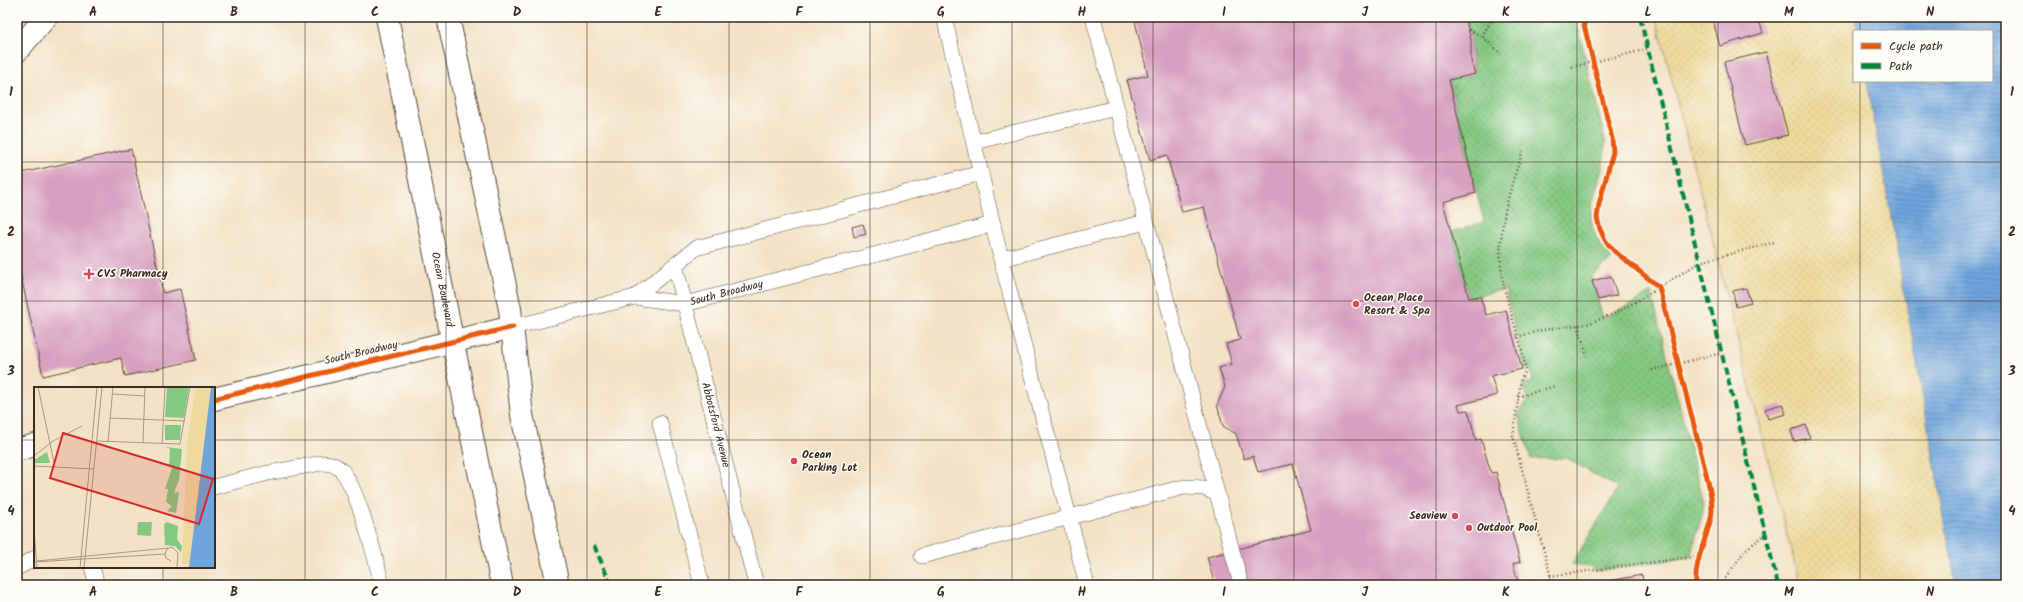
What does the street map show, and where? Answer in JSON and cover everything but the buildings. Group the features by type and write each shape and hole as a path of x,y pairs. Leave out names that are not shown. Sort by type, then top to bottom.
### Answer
{"main road":[{"path":"17,51 46,17"},
{"name":"Ocean Boulevard","path":"387,17 502,585"},
{"path":"448,17 513,326 522,415 558,585"},
{"name":"South Broadway","path":"215,399 454,342 513,326"}],"lane":[{"path":"944,17 1001,259 1087,585"},
{"path":"1093,17 1216,494 1241,585"},
{"path":"974,142 1116,108"},
{"path":"513,326 635,297 696,248 981,173"},
{"path":"1001,259 1146,222"},
{"name":"South Broadway","path":"635,297 684,304 781,281 993,224"},
{"name":"Abbotsford Avenue","path":"675,265 756,585"},
{"path":"660,423 702,585"},
{"path":"215,487 268,473 322,462 330,463 339,468 352,490 364,523 382,585"},
{"path":"922,556 1184,487 1204,488 1216,494"},
{"path":"17,568 34,559"},
{"path":"92,568 97,585"}],"path":[{"path":"1482,36 1493,17"},
{"path":"1469,30 1482,36 1501,54"},
{"path":"1572,67 1648,48"},
{"path":"1593,55 1596,69"},
{"path":"1523,151 1516,171 1506,211 1500,255 1502,275 1526,370 1521,379 1514,436 1553,585"},
{"path":"1517,337 1542,330 1578,325 1611,315 1634,303 1659,286 1700,262 1775,242"},
{"path":"1652,282 1659,286 1661,294"},
{"path":"1578,325 1587,356"},
{"path":"1652,370 1722,353"},
{"path":"1676,356 1680,370"},
{"path":"1518,397 1555,386"},
{"path":"1721,585 1745,550 1766,534"},
{"path":"1698,563 1702,550"},
{"path":"1550,576 1700,556"}],"green space":[{"path":"1465,17 1574,17 1579,31 1605,141 1604,159 1591,215 1593,229 1599,243 1612,259 1591,277 1603,318 1634,303 1651,292 1704,503 1690,557 1595,571 1590,566 1572,564 1618,488 1566,458 1531,459 1518,415 1527,401 1522,385 1533,381 1530,366 1525,368 1505,289 1469,298 1452,232 1484,222 1449,80 1475,74 1472,60 1470,30"}],"sand":[{"path":"1656,17 2006,17 2006,585 1800,585"}],"water":[{"path":"1855,17 2006,17 2006,585 1956,585 1867,82 1993,82 1993,30 1858,30"}],"marked path":[{"path":"1640,17 1778,585"},
{"path":"594,545 611,585"}],"cycle path":[{"path":"1582,17 1612,138 1613,152 1599,204 1597,218 1605,240 1614,251 1659,287 1708,481 1712,513 1699,559 1696,585"},
{"path":"215,399 513,327"}],"place":[{"name":"CVS Pharmacy","path":"89,274"},
{"name":"Ocean Place Resort & Spa","path":"1356,304"},
{"name":"Ocean Parking Lot","path":"794,461"},
{"name":"Seaview","path":"1455,516"},
{"name":"Outdoor Pool","path":"1469,528"}]}
